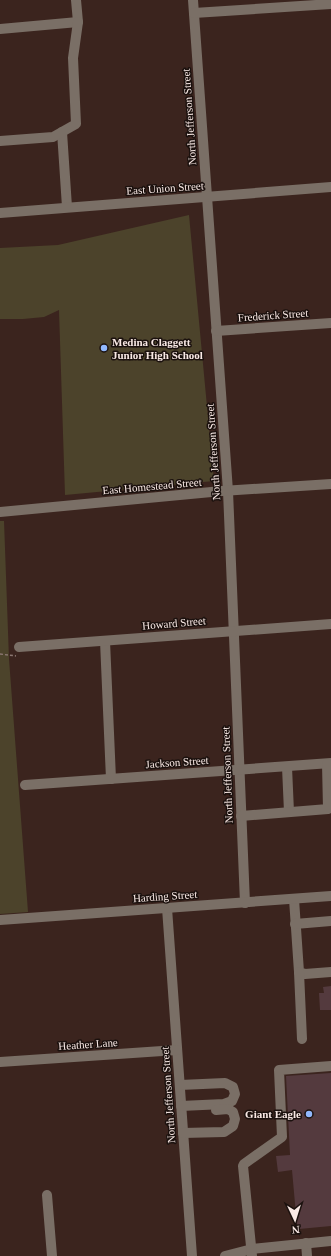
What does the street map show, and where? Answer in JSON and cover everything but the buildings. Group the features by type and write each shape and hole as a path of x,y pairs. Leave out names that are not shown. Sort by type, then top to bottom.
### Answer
{"street":[{"path":"0,141 53,137 76,124 73,58 78,22 76,0"},
{"name":"North Jefferson Street","path":"193,0 228,491 245,902"},
{"path":"194,13 331,4"},
{"path":"0,29 78,22"},
{"path":"62,132 67,207"},
{"name":"East Union Street","path":"0,212 331,187"},
{"name":"Frederick Street","path":"216,331 331,323"},
{"name":"East Homestead Street","path":"0,512 228,491 331,484"},
{"name":"Howard Street","path":"19,647 331,624"},
{"path":"105,641 111,779"},
{"path":"241,816 328,809 329,763"},
{"name":"Jackson Street","path":"25,785 329,763"},
{"path":"287,767 290,812"},
{"name":"Harding Street","path":"0,920 331,896"},
{"path":"294,899 302,1039"},
{"name":"North Jefferson Street","path":"167,908 192,1256"},
{"path":"295,924 331,921"},
{"path":"299,972 305,974 331,972"},
{"name":"Heather Lane","path":"0,1062 177,1050"},
{"path":"252,1252 243,1166 282,1137 279,1070 331,1066"},
{"path":"180,1085 225,1083 233,1087 235,1094 232,1101 224,1104 181,1109"},
{"path":"181,1109 228,1109 233,1112 235,1120 233,1126 224,1132 183,1133"},
{"path":"47,1195 52,1256"},
{"path":"225,1256 306,1243 331,1241"},
{"path":"306,1243 307,1256"}],"shaded area":[{"path":"189,215 214,481 65,495 59,310 44,317 0,319 0,248 58,245"},
{"path":"0,521 4,521 9,659 28,912 0,914"}],"place":[{"name":"Medina Claggett Junior High School","path":"104,348"},
{"name":"Giant Eagle","path":"309,1114"}]}
